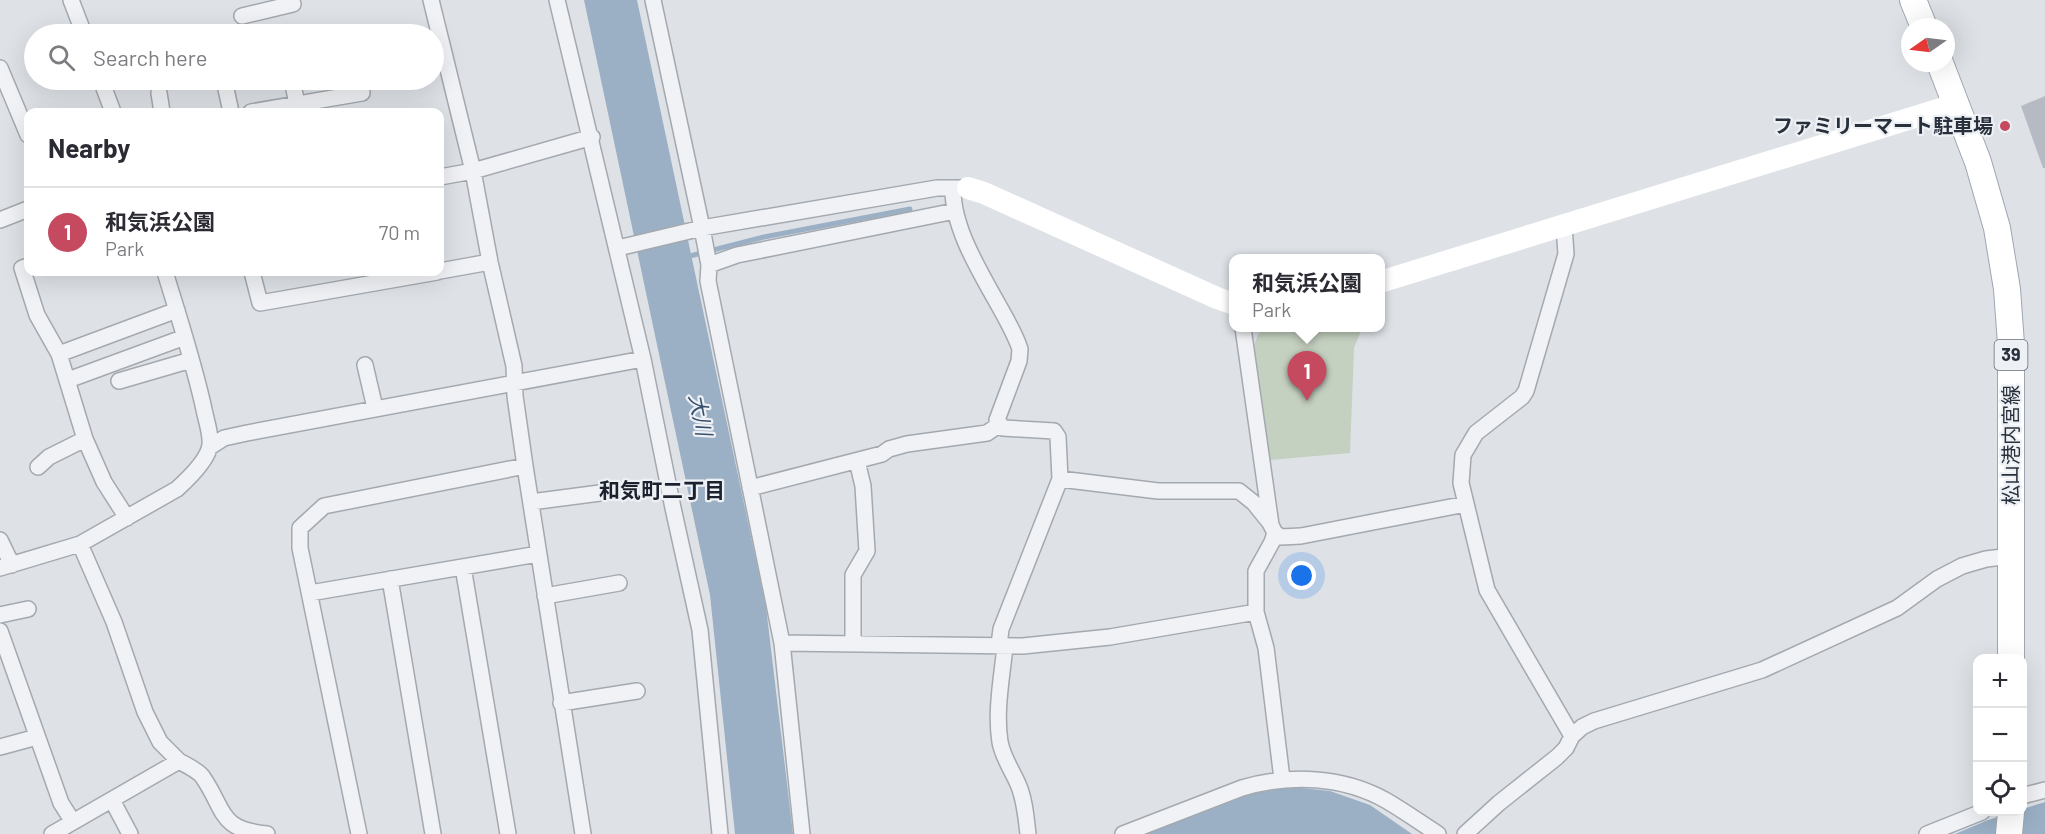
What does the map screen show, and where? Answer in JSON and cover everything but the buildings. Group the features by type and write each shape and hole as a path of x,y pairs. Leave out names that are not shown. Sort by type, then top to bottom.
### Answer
{"main road":[{"path":"1917,1 1922,18"},
{"name":"松山港内宮線","path":"1944,72 1978,162 1997,228 2007,289 2011,344 2011,654"},
{"path":"2009,834 2011,816"}],"street":[{"path":"71,0 80,24"},
{"path":"431,0 437,24"},
{"path":"557,0 621,247 672,508 700,630 720,834"},
{"path":"653,0 700,232 709,263 708,281 782,644 802,834"},
{"path":"242,16 258,6 292,4"},
{"path":"444,54 514,366 525,466 583,834"},
{"path":"0,68 24,125"},
{"path":"105,90 112,108"},
{"path":"226,90 230,108"},
{"path":"294,90 297,104"},
{"path":"274,108 362,93 361,90"},
{"path":"159,93 161,108"},
{"path":"1385,280 1957,104"},
{"path":"444,176 472,171 591,138"},
{"path":"621,247 936,188 961,188 984,193 1229,302"},
{"path":"961,188 955,211 976,262 1020,349 1019,361 997,420 1003,428 1054,431 1058,437 1060,479 1001,629 998,722 1000,743 1007,764 1019,785 1028,834"},
{"path":"0,220 24,211"},
{"path":"709,263 737,255 955,211"},
{"path":"1564,226 1566,254 1526,390 1522,397 1476,433 1463,455 1461,483 1487,590 1572,736"},
{"path":"444,270 490,262"},
{"path":"25,276 37,315 59,354 86,439 104,482 127,518"},
{"path":"166,276 201,396 210,447"},
{"path":"253,276 260,303 410,276"},
{"path":"59,354 177,310"},
{"path":"1244,332 1273,529 1272,542 1256,571 1256,612 1266,648 1282,779"},
{"path":"68,380 185,338"},
{"path":"0,540 6,566 80,544 177,489 191,477 210,447 224,438 644,359"},
{"path":"119,381 191,360"},
{"path":"365,365 375,408"},
{"path":"750,488 882,454 889,449 907,444 987,433 1000,424"},
{"path":"38,467 49,457 86,439"},
{"path":"853,643 853,574 867,551 863,486 857,461"},
{"path":"359,834 300,548 300,528 324,506 525,466"},
{"path":"1060,479 1158,491 1239,491 1257,482 1264,474"},
{"path":"1239,491 1254,503 1281,537 1300,536 1466,504"},
{"path":"531,502 600,493"},
{"path":"80,544 114,622 145,712 160,742 179,761 201,774 234,830 267,834"},
{"path":"310,593 538,554"},
{"path":"1465,834 1499,803 1557,757 1566,748 1572,736 1582,727 1762,670 1897,608 1937,579 1962,566 1986,559 2011,556"},
{"path":"463,567 508,834"},
{"path":"390,579 434,834"},
{"path":"545,596 619,583"},
{"path":"0,615 28,609"},
{"path":"782,644 1002,645 1110,637 1256,612"},
{"path":"0,631 61,803 73,822"},
{"path":"561,703 638,692"},
{"path":"0,747 38,737"},
{"path":"52,834 179,761"},
{"path":"1123,834 1222,795 1260,783 1301,778 1332,782 1369,793 1386,800 1438,834"},
{"path":"2027,795 2045,790"},
{"path":"112,800 130,834"},
{"path":"1927,834 1973,816"}],"green space":[{"path":"1261,332 1360,332 1354,348 1350,453 1270,460 1254,346"}],"water":[{"name":"大川","path":"584,0 637,0 766,607 793,834 735,834 710,595"},
{"path":"1293,787 1330,791 1370,805 1412,834 1140,834 1248,794"},
{"path":"2045,802 2045,834 1955,834 2001,816 2027,816 2027,808"}],"waterway":[{"path":"686,257 764,237 910,209"}],"place":[{"name":"ファミリーマート駐車場","path":"2005,126"},
{"name":"和気浜公園","path":"1307,401"}],"district":[{"name":"和気町二丁目","path":"662,491"}]}
